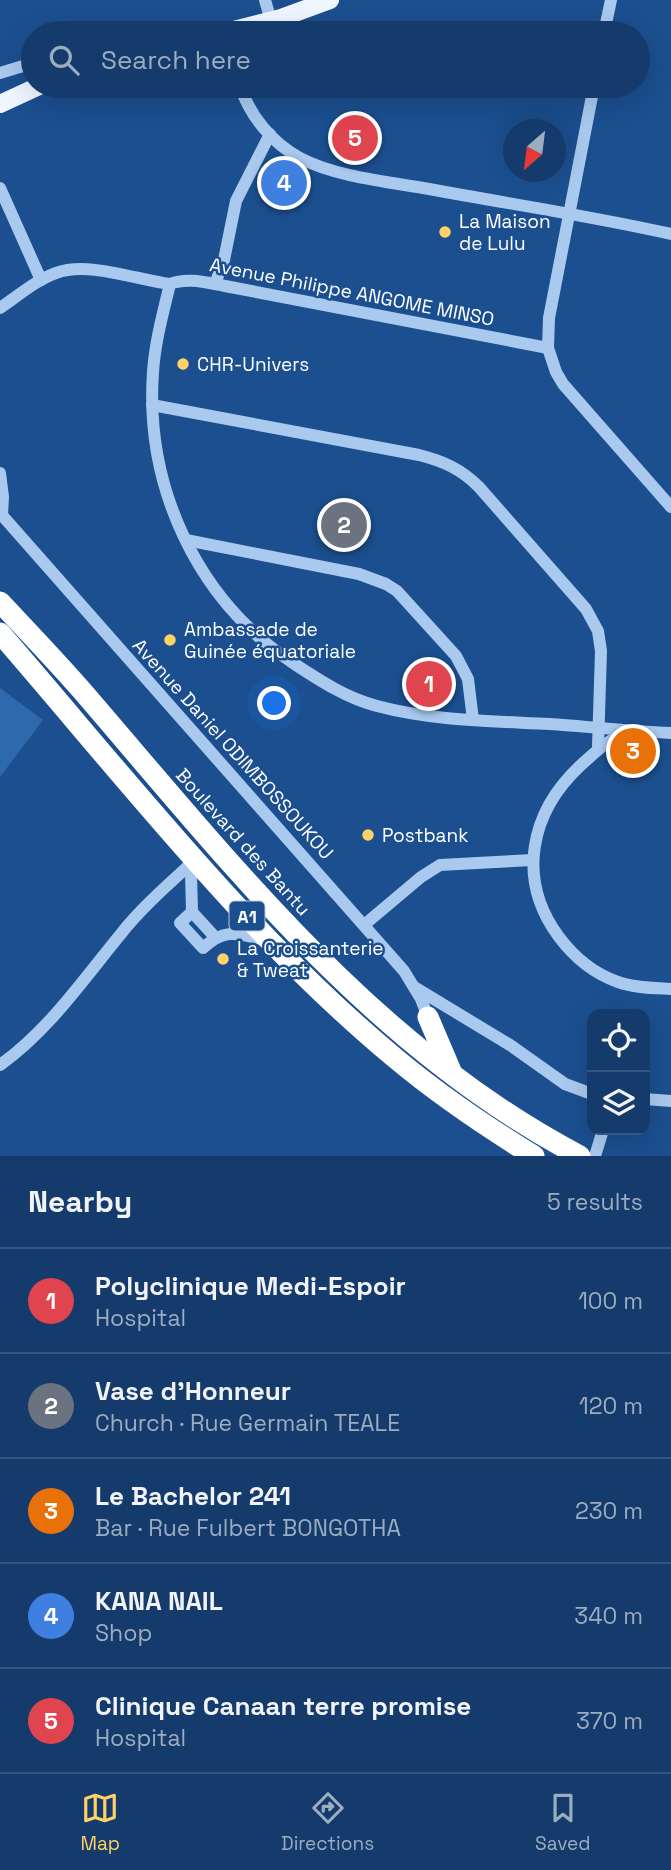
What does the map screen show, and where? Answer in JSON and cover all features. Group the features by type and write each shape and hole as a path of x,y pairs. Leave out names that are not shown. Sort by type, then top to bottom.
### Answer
{"highway":[{"path":"0,588 69,667 88,697"},
{"name":"Boulevard des Bantu","path":"0,602 88,697 272,911 326,966 401,1035 454,1076 525,1125 580,1156"},
{"name":"A1","path":"0,633 196,859 271,941 331,1001 393,1056 453,1103 534,1156"},
{"path":"0,647 70,714"},
{"path":"401,1035 418,1036 424,1033 428,1026 428,1017"},
{"path":"428,1017 454,1076"}],"main road":[{"path":"271,21 330,0"},
{"path":"0,104 21,94"}],"street":[{"path":"265,0 271,21"},
{"path":"607,21 611,0"},
{"path":"0,74 21,67"},
{"path":"245,98 251,111 283,147 300,158 323,167 391,183 671,234"},
{"path":"592,98 549,318 548,348 556,372 572,394 671,507"},
{"path":"215,284 224,260 236,201 270,134"},
{"path":"0,188 41,280"},
{"name":"Avenue Philippe ANGOME MINSO","path":"0,308 41,280 64,271 81,269 170,284 186,280 215,284 548,348"},
{"path":"170,284 156,350 152,405 155,446 163,486 176,520 208,581 232,611 262,640 342,693 404,712 473,720 671,733"},
{"path":"152,405 419,454 446,463 461,472 478,487 578,599 595,624 601,651 598,747"},
{"path":"0,473 3,497 1,514"},
{"name":"Avenue Daniel ODIMBOSSOUKOU","path":"1,514 364,925 414,986 428,1017"},
{"path":"186,540 359,574 386,584 407,601 456,656 468,679 473,720"},
{"path":"633,731 598,747 553,796 539,826 533,860 537,891 545,915 557,933 572,952 599,973 619,982 671,989"},
{"path":"196,859 191,873 192,912 180,923 203,948 215,937 234,933 271,941"},
{"path":"0,1065 22,1049 50,1020 121,933 196,859"},
{"path":"364,925 421,877 440,865 533,860"},
{"path":"414,986 492,1034 565,1084 587,1092"},
{"path":"650,1099 671,1101"},
{"path":"595,1156 601,1135"}],"shaded area":[{"path":"0,688 43,720 0,777"}],"place":[{"name":"Clinique Canaan terre promise","path":"355,138"},
{"name":"KANA NAIL","path":"284,183"},
{"name":"La Maison de Lulu","path":"445,232"},
{"name":"CHR-Univers","path":"183,364"},
{"name":"Vase d'Honneur","path":"344,525"},
{"name":"Ambassade de Guinée équatoriale","path":"170,640"},
{"name":"Polyclinique Medi-Espoir","path":"429,684"},
{"name":"Le Bachelor 241","path":"633,751"},
{"name":"Postbank","path":"368,835"},
{"name":"La Croissanterie & Tweat","path":"223,959"}]}
